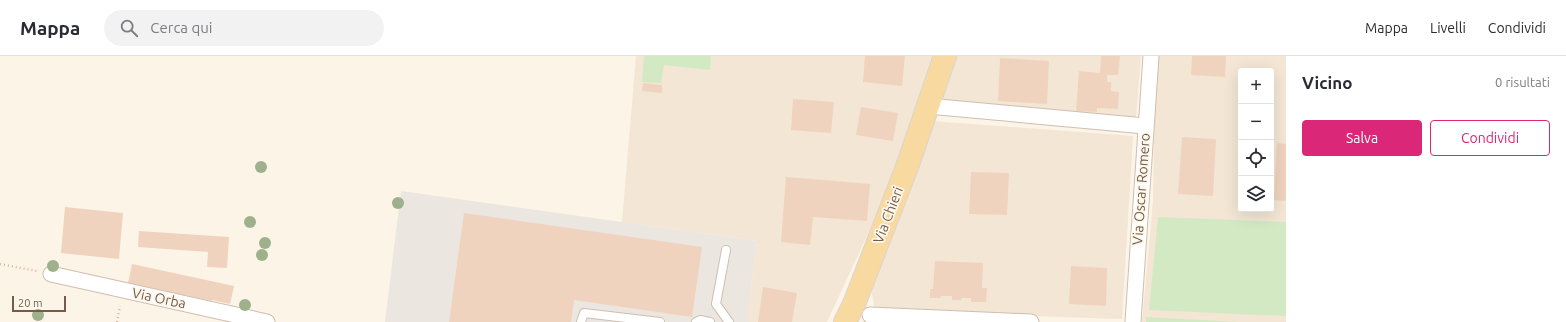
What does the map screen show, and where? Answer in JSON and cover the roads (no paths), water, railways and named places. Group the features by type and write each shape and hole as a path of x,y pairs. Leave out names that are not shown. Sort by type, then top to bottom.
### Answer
{"main road":[{"name":"Via Chieri","path":"859,316 907,167 945,56"}],"street":[{"name":"Via Oscar Romero","path":"1133,322 1145,126 1151,56"},
{"path":"928,106 1145,126"},
{"name":"Via Orba","path":"51,274 267,322"},
{"path":"859,316 1031,322"}],"lane":[{"path":"726,250 716,304 729,322"},
{"path":"581,322 584,313 660,322"},
{"path":"696,322 700,320 710,322"}]}
